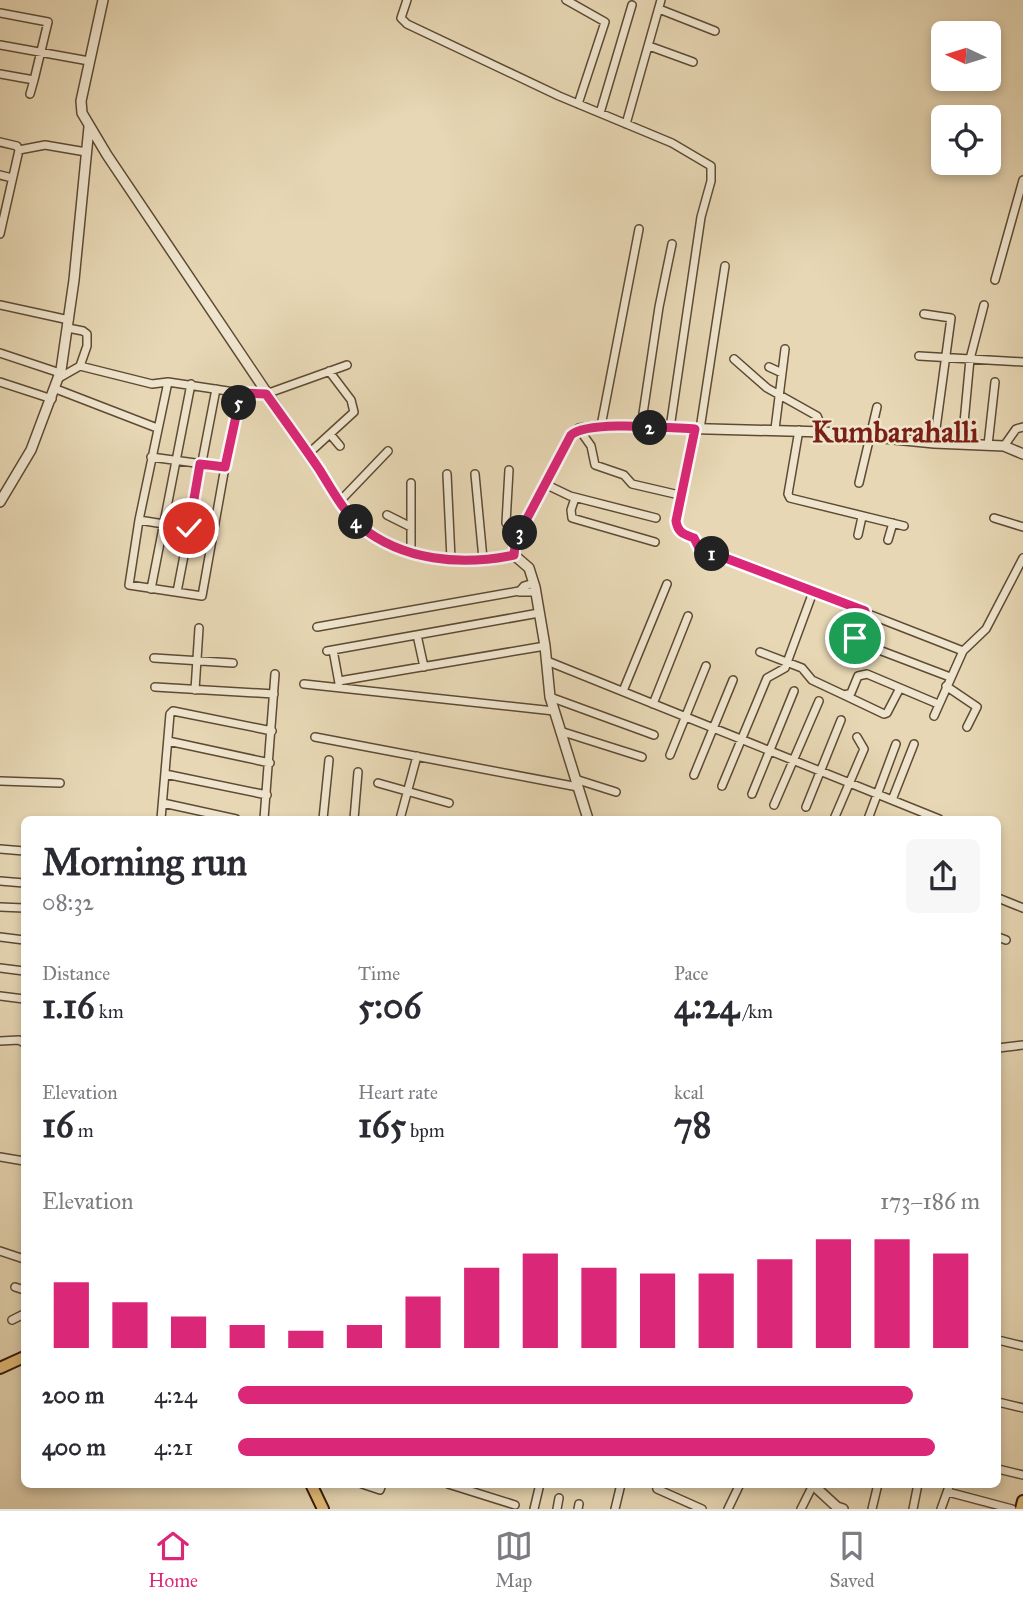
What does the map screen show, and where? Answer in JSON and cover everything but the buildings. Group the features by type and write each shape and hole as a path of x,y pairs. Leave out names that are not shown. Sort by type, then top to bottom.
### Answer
{"main road":[{"path":"0,1368 21,1358"},
{"path":"313,1488 323,1509"},
{"path":"1021,1509 1023,1502"}],"street":[{"path":"103,0 81,108 89,127 266,394 358,524 391,546 411,554 451,559 514,555 529,568 545,646 550,697 587,816"},
{"path":"407,0 401,18 407,24 578,104 672,143 711,166 670,428"},
{"path":"566,0 604,22 578,104"},
{"path":"626,124 660,4 715,31"},
{"path":"600,113 632,5"},
{"path":"0,13 48,22"},
{"path":"30,94 50,13"},
{"path":"0,45 89,61"},
{"path":"649,46 693,62"},
{"path":"0,74 34,80"},
{"path":"0,502 31,450 60,375 69,324 89,127"},
{"path":"0,142 17,146 19,149 45,145 86,152"},
{"path":"0,234 3,208 19,149"},
{"path":"0,175 12,178"},
{"path":"995,279 1020,201 1023,180"},
{"path":"601,426 639,229"},
{"path":"641,427 659,307 672,244"},
{"path":"725,265 697,429 676,521 677,529 680,533 694,538 699,548 963,651"},
{"path":"0,305 69,324 87,334 87,346 80,366"},
{"path":"962,444 970,359 984,305"},
{"path":"924,314 951,317 934,443"},
{"path":"775,429 785,349"},
{"path":"0,353 60,375 80,366 152,384 191,384 241,393 266,394 347,365"},
{"path":"919,356 1023,362"},
{"path":"734,359 767,388 817,415 824,432"},
{"path":"769,368 782,373"},
{"path":"308,454 354,412 329,371"},
{"path":"0,382 52,399"},
{"path":"168,382 128,581 132,586 151,589 202,596 241,393"},
{"path":"988,445 995,382"},
{"path":"151,589 191,384"},
{"path":"177,592 216,388"},
{"path":"56,389 157,428"},
{"path":"859,483 877,407"},
{"path":"514,555 522,528 571,435 579,429 601,426 799,430 934,443 1004,446 1023,454"},
{"path":"1004,446 1017,429 1023,427"},
{"path":"579,429 591,446 595,465 624,475 632,484 674,494"},
{"path":"799,430 788,494 790,498 904,526"},
{"path":"330,434 340,446"},
{"path":"340,501 387,451"},
{"path":"152,457 225,467"},
{"path":"509,470 506,523 509,527 522,528"},
{"path":"447,474 451,559"},
{"path":"475,474 483,559"},
{"path":"411,483 411,554"},
{"path":"547,485 575,498 656,518"},
{"path":"575,498 571,510 572,518 655,542"},
{"path":"387,515 411,527"},
{"path":"858,535 862,517"},
{"path":"994,518 1023,527"},
{"path":"139,520 213,532"},
{"path":"888,540 893,523"},
{"path":"934,716 963,651 986,629 1023,558"},
{"path":"623,691 667,584"},
{"path":"317,627 519,591 524,586 535,588"},
{"path":"722,786 767,678 781,671 787,662 814,592"},
{"path":"865,611 855,638 858,642 950,677"},
{"path":"339,684 330,651 539,613"},
{"path":"653,704 688,616"},
{"path":"195,690 199,628"},
{"path":"417,635 424,667"},
{"path":"339,684 545,646"},
{"path":"760,652 802,668 812,680 884,714 900,688"},
{"path":"154,658 233,663"},
{"path":"547,661 932,816"},
{"path":"670,755 706,666"},
{"path":"844,695 851,693 861,673 938,704"},
{"path":"264,816 275,674"},
{"path":"694,775 733,680"},
{"path":"304,684 339,684 554,710"},
{"path":"946,686 977,707 967,727"},
{"path":"155,687 274,694"},
{"path":"752,794 794,691"},
{"path":"550,697 654,735"},
{"path":"774,805 818,701"},
{"path":"162,816 170,714 173,711 272,731"},
{"path":"806,807 841,720"},
{"path":"560,731 642,757"},
{"path":"315,737 616,792"},
{"path":"835,816 864,749 858,737"},
{"path":"168,741 270,763"},
{"path":"869,816 896,744"},
{"path":"892,800 914,744"},
{"path":"401,816 417,756"},
{"path":"323,816 329,760"},
{"path":"354,816 358,772"},
{"path":"165,774 267,795"},
{"path":"0,781 60,783"},
{"path":"378,783 449,803"},
{"path":"163,803 222,816"},
{"path":"0,849 21,851"},
{"path":"0,881 21,883"},
{"path":"1001,899 1023,908"},
{"path":"0,907 21,908"},
{"path":"0,937 21,940"},
{"path":"1001,938 1006,940"},
{"path":"0,968 21,971"},
{"path":"0,996 21,999"},
{"path":"0,1041 21,1041"},
{"path":"1001,1048 1023,1045"},
{"path":"0,1157 21,1160"},
{"path":"0,1251 21,1258"},
{"path":"15,1287 21,1289"},
{"path":"12,1320 21,1316"},
{"path":"1001,1341 1023,1346"},
{"path":"1001,1403 1023,1408"},
{"path":"1001,1470 1023,1475"},
{"path":"461,1488 515,1505"},
{"path":"534,1509 539,1488"},
{"path":"615,1509 620,1488"},
{"path":"657,1488 702,1509"},
{"path":"728,1509 738,1488"},
{"path":"801,1509 810,1488"},
{"path":"816,1488 839,1508"},
{"path":"872,1509 877,1488"},
{"path":"913,1509 917,1488"},
{"path":"941,1509 949,1488 1012,1509"},
{"path":"557,1509 559,1498"}],"district":[{"name":"Kumbarahalli","path":"895,432"}],"route":[{"path":"189,528 200,464 225,467 241,393 266,394 358,524 391,546 431,558 499,558 514,555 522,528 571,435 579,429 601,426 695,429 676,521 680,533 694,538 699,548 865,611 855,638"}]}
